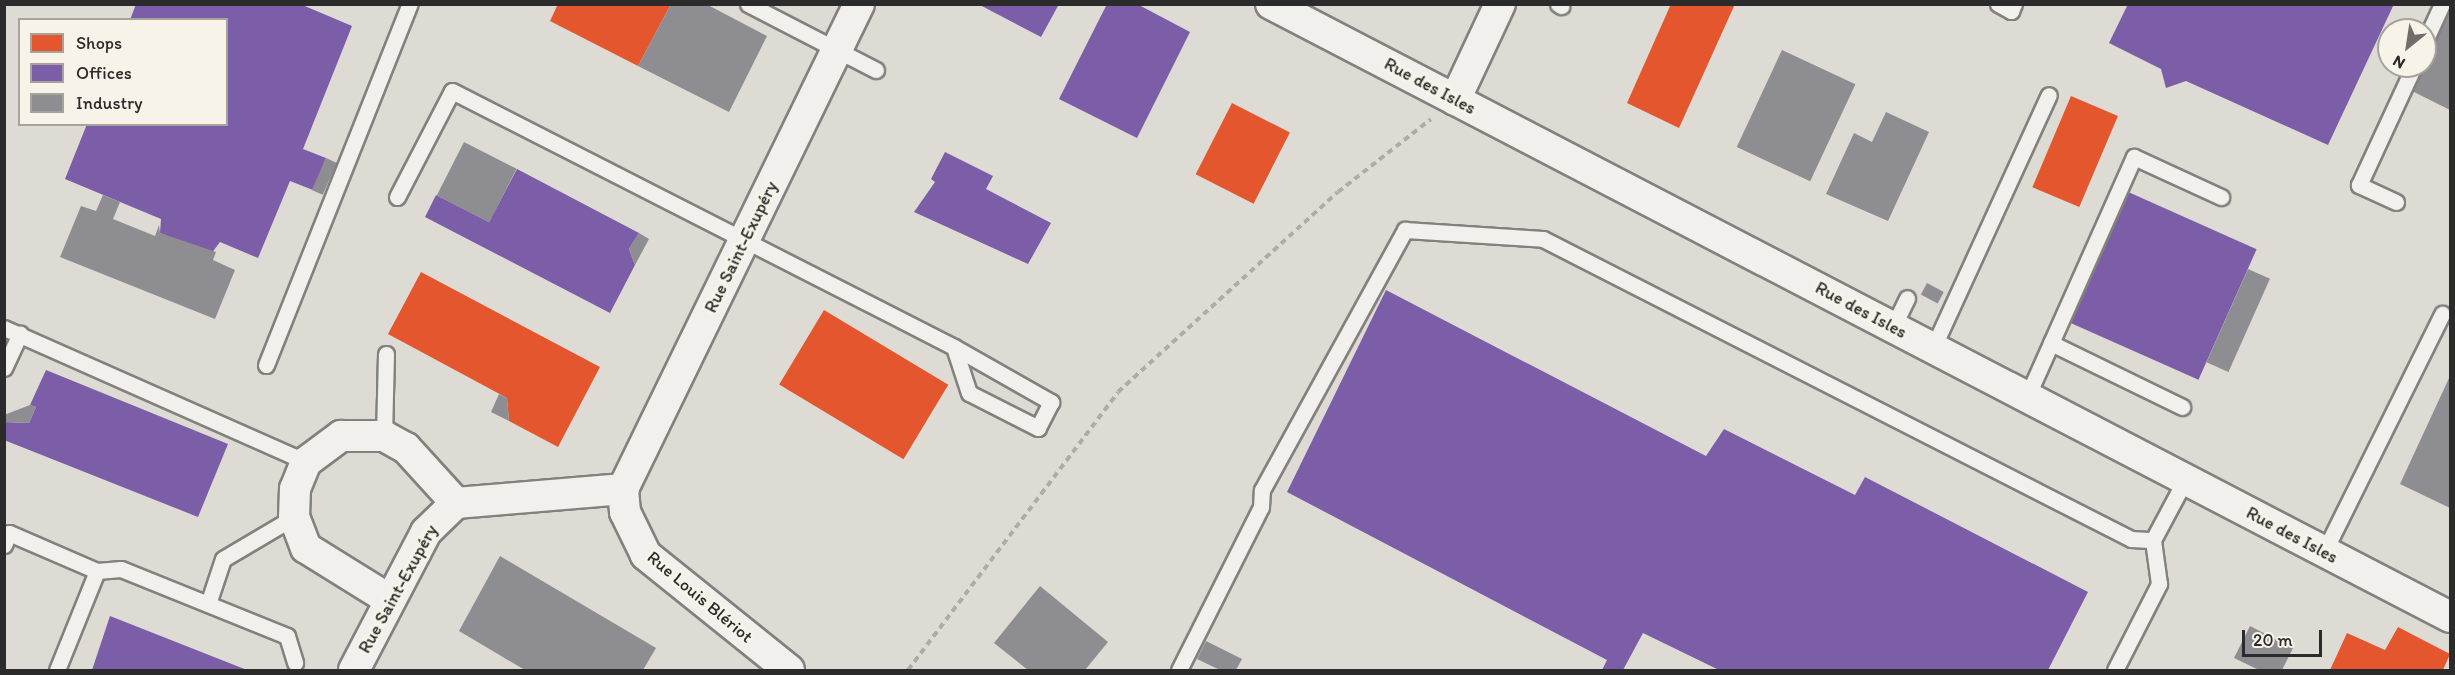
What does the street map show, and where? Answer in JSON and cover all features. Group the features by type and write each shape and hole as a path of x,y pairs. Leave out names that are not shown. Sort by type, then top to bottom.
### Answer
{"street":[{"name":"Rue Saint-Exupéry","path":"624,500 743,242 859,4"},
{"name":"Rue des Isles","path":"1271,4 2451,617"},
{"path":"1455,100 1500,4"},
{"path":"390,600 306,548 294,517 295,489 306,462 341,436 384,436 406,448 448,494 624,500"},
{"name":"Rue Saint-Exupéry","path":"354,670 448,494"},
{"name":"Rue Louis Blériot","path":"624,500 646,555 789,670"}],"lane":[{"path":"266,365 410,4"},
{"path":"748,4 876,70"},
{"path":"1998,4 2012,11 2014,4"},
{"path":"2436,18 2442,4"},
{"path":"2396,202 2359,185 2408,78"},
{"path":"397,197 452,91 743,242 954,347 1051,402 1038,428 969,393 954,347"},
{"path":"1934,348 2049,95"},
{"path":"2026,397 2134,157 2221,197"},
{"path":"1179,670 1261,507 1262,490 1405,230 1543,239 2131,539 2153,540"},
{"path":"1893,327 1907,298"},
{"path":"2324,552 2442,314"},
{"path":"4,328 306,462"},
{"path":"4,368 20,334"},
{"path":"2051,343 2182,407"},
{"path":"384,436 386,354"},
{"path":"2115,670 2159,584 2153,540 2185,480"},
{"path":"208,604 223,559 294,517"},
{"path":"4,544 9,533 98,571 121,569 287,636 294,663"},
{"path":"57,670 98,571"}],"path":[{"path":"908,670 1118,392 1338,192 1455,100"}],"shaded area":[{"path":"4,5 2450,5 2450,670 5,670"}],"building: Shops":[{"path":"558,4 671,4 638,66 550,21"},
{"path":"1671,4 1735,4 1679,128 1627,103"},
{"path":"2071,96 2118,116 2079,207 2032,187"},
{"path":"1232,103 1290,133 1254,204 1196,174"},
{"path":"421,272 600,367 558,447 509,421 507,398 388,334"},
{"path":"824,310 948,385 903,459 779,385"},
{"path":"2398,627 2450,654 2443,670 2330,670 2347,633 2385,650"}],"building: Offices":[{"path":"136,4 300,4 352,26 303,149 326,158 313,190 290,181 258,258 220,242 211,254 160,233 161,219 65,179 86,126 228,126 228,18 131,18"},
{"path":"978,4 1059,4 1041,37"},
{"path":"1107,4 1137,4 1190,32 1137,138 1059,99"},
{"path":"2128,4 2394,4 2387,18 2377,18 2377,40 2328,145 2186,81 2166,88 2161,69 2109,43"},
{"path":"945,152 993,176 986,189 1051,223 1028,264 914,212 935,182 931,179"},
{"path":"517,169 639,233 629,249 635,265 610,313 425,217 436,195 489,222"},
{"path":"2126,191 2257,249 2198,380 2068,322"},
{"path":"1386,290 1706,456 1724,429 1855,495 1865,477 2088,592 2048,670 1719,670 1643,633 1623,670 1602,670 1607,660 1287,492"},
{"path":"46,370 228,444 198,517 4,440 4,422 29,423 36,407 30,405"},
{"path":"110,616 247,670 92,670"}],"building: Industry":[{"path":"671,4 706,4 767,36 729,112 638,66"},
{"path":"2450,7 2450,110 2412,91 2418,78 2437,78 2437,36"},
{"path":"1782,50 1855,84 1810,181 1737,147"},
{"path":"1886,112 1929,132 1888,221 1826,194 1854,133 1872,142"},
{"path":"464,142 517,169 489,222 437,195"},
{"path":"326,158 337,163 323,195 312,190"},
{"path":"103,195 120,202 113,219 155,236 159,225 160,233 216,252 213,260 235,270 215,319 60,257 81,206 96,211"},
{"path":"639,233 649,239 635,265 629,249"},
{"path":"2248,269 2270,279 2228,372 2207,362"},
{"path":"1927,283 1944,292 1938,303 1921,294"},
{"path":"2450,376 2450,508 2400,484"},
{"path":"499,394 507,398 509,421 491,412"},
{"path":"30,405 36,407 29,423 4,422 4,415"},
{"path":"500,556 656,648 643,670 525,670 459,631"},
{"path":"1040,586 1108,642 1085,670 1028,670 994,643"},
{"path":"2250,626 2293,648 2282,670 2259,670 2234,658"},
{"path":"1206,641 1242,659 1236,670 1220,670 1197,659"}]}
